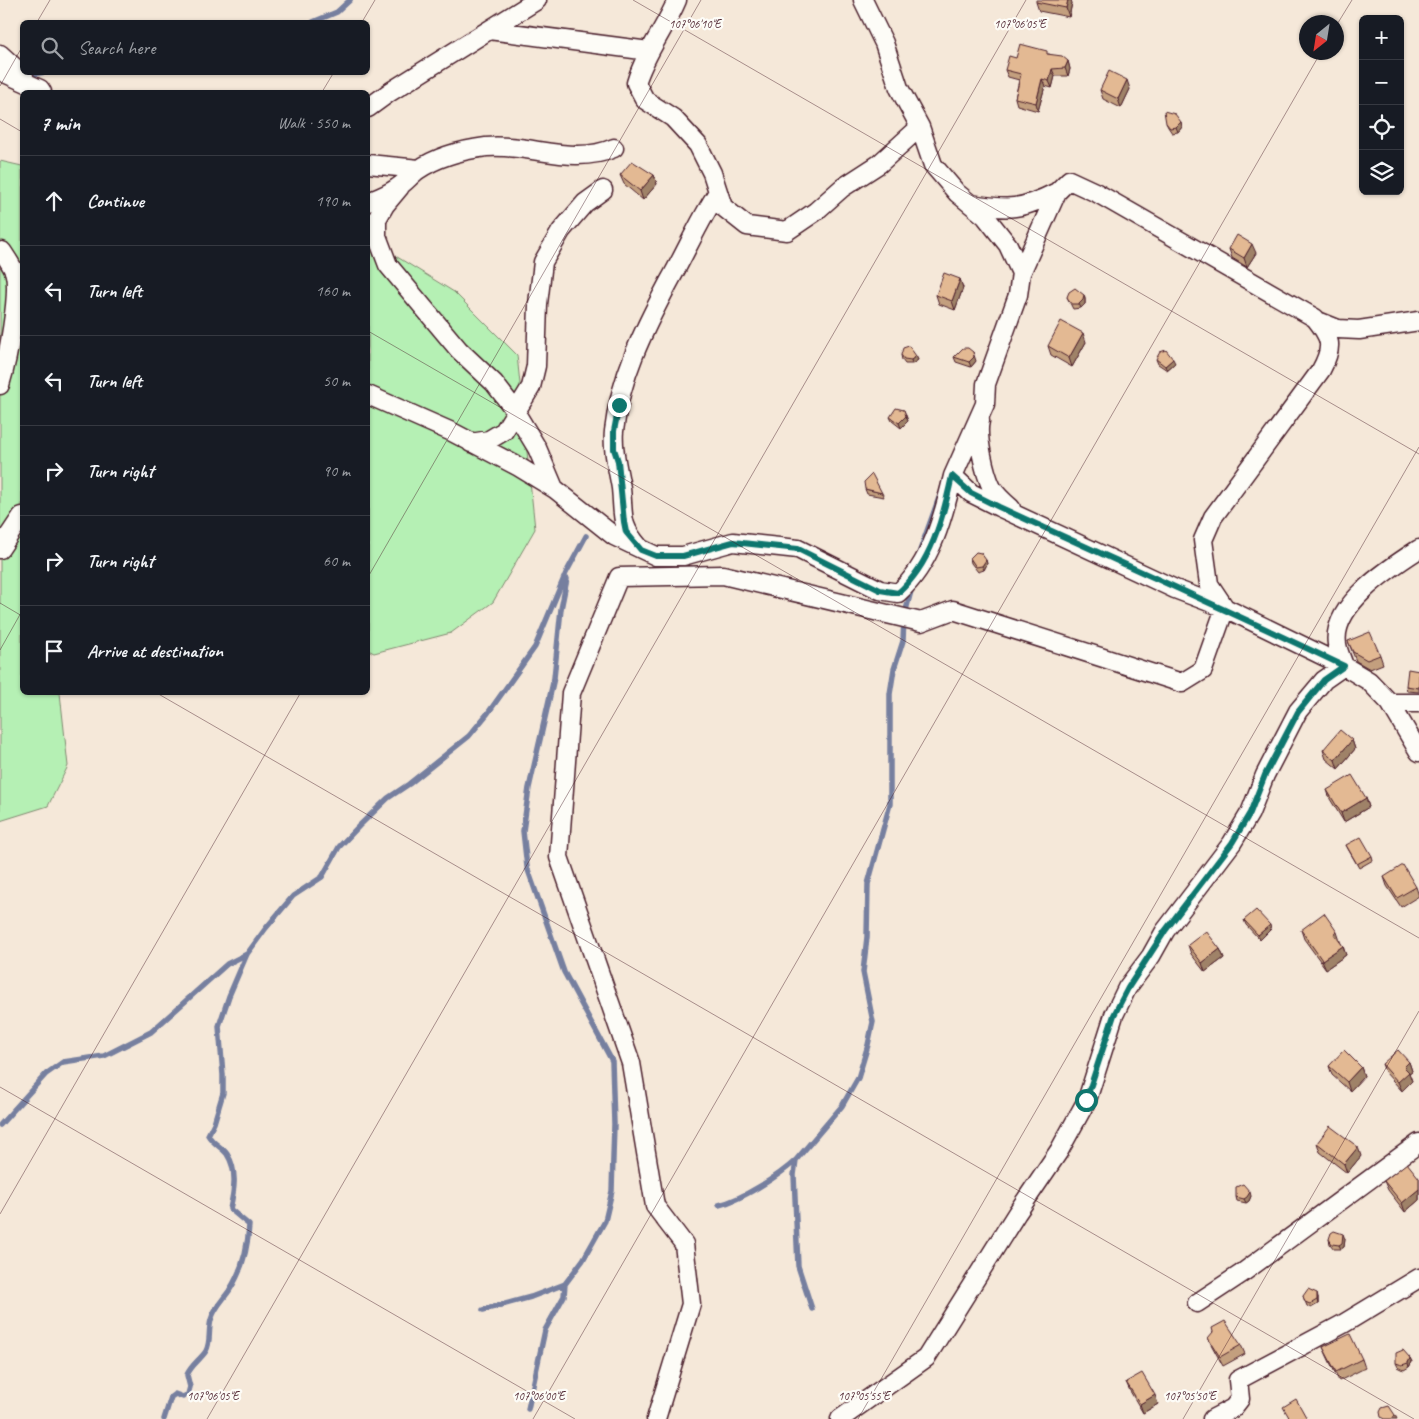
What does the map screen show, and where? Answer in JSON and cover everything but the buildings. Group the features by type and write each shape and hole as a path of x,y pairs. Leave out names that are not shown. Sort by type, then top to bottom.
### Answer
{"street":[{"path":"370,107 390,92 537,0"},
{"path":"677,0 642,63 636,83 645,100 673,118 698,145 712,173 723,207 747,226 787,231 815,212 842,188 878,164 920,127"},
{"path":"862,0 884,43 899,88 920,127 933,166 956,194 985,216 1008,245 1021,273"},
{"path":"489,30 649,51"},
{"path":"0,54 20,72"},
{"path":"0,64 36,86"},
{"path":"0,71 36,86"},
{"path":"24,75 36,86"},
{"path":"554,488 537,448 516,413 494,383 459,350 388,265 377,236 377,219 385,205 400,187 419,169 452,154 487,147 522,147 580,156 602,154 614,148"},
{"path":"370,164 419,169"},
{"path":"970,204 1006,210 1032,205 1057,192 1069,180 1097,192 1317,321 1338,329 1359,330 1419,321"},
{"path":"370,201 400,187"},
{"path":"471,443 489,440 504,431 531,387 536,366 538,304 543,262 561,231 585,203 603,190"},
{"path":"641,550 626,532 618,461 614,449 614,431 622,388 650,315 700,220 718,192"},
{"path":"1023,518 998,497 987,475 978,424 985,404 986,384 1018,295 1021,273 1057,192"},
{"path":"1,250 20,258"},
{"path":"0,385 7,361 14,315 14,272 1,250"},
{"path":"1225,608 1209,584 1203,540 1213,517 1322,370 1329,355 1329,336 1317,321"},
{"path":"370,397 452,432 554,488 614,536 656,556 683,556 733,542 798,549 880,590 898,593 920,570 946,506 952,476 985,404"},
{"path":"952,476 971,493 1175,589 1225,608 1344,666 1368,681 1390,703 1419,752"},
{"path":"0,549 20,519"},
{"path":"1344,666 1337,643 1338,628 1344,613 1353,601 1370,585 1419,548"},
{"path":"656,1419 691,1304 684,1244 655,1206 631,1063 559,857 571,693 619,577 723,575 921,622 953,610 1182,683 1203,670 1225,608"},
{"path":"840,1419 926,1358 1017,1213 1059,1151 1086,1100 1114,1015 1128,988 1165,931 1232,843 1250,813 1265,775 1298,712 1324,680 1344,666"},
{"path":"1390,703 1419,703"},
{"path":"1197,1303 1241,1274 1419,1143"},
{"path":"1212,1419 1233,1408 1240,1399 1238,1380 1343,1324 1419,1278"}],"green space":[{"path":"0,161 20,166 20,695 60,695 68,766 48,806 0,821"},
{"path":"370,237 381,247 454,292 517,355 535,529 493,602 451,633 374,653 370,651"}],"waterway":[{"path":"318,20 337,12 350,0"},
{"path":"918,556 940,495"},
{"path":"164,1419 171,1397 175,1394 183,1397 188,1394 190,1387 187,1375 206,1351 212,1316 229,1291 244,1259 249,1225 230,1209 233,1195 233,1167 227,1154 208,1135 214,1123 223,1093 219,1026 229,996 247,954 293,896 322,877 339,847 359,826 388,798 409,784 469,736 488,713 535,647 566,573 586,536"},
{"path":"528,1409 545,1330 564,1296 565,1284 583,1260 605,1221 612,1191 614,1124 612,1061 564,972 527,867 523,831 529,788 554,678 561,609 567,579"},
{"path":"812,1309 798,1266 794,1175 796,1160 842,1106 858,1078 873,1022 863,972 867,937 868,884 890,804 890,694 894,669 903,641 904,618 912,587"},
{"path":"0,1125 46,1074 63,1062 104,1056 151,1032 227,964 247,954"},
{"path":"719,1205 759,1187 796,1160"},
{"path":"483,1310 531,1297 565,1284"}],"route":[{"path":"619,405 614,431 614,449 618,461 626,532 641,550 656,556 683,556 733,542 798,549 880,590 898,593 920,570 946,506 952,476 971,493 999,507 1175,589 1225,608 1344,666 1324,680 1298,712 1265,775 1250,813 1232,843 1185,908 1165,931 1151,956 1128,988 1114,1015 1086,1100"}]}
